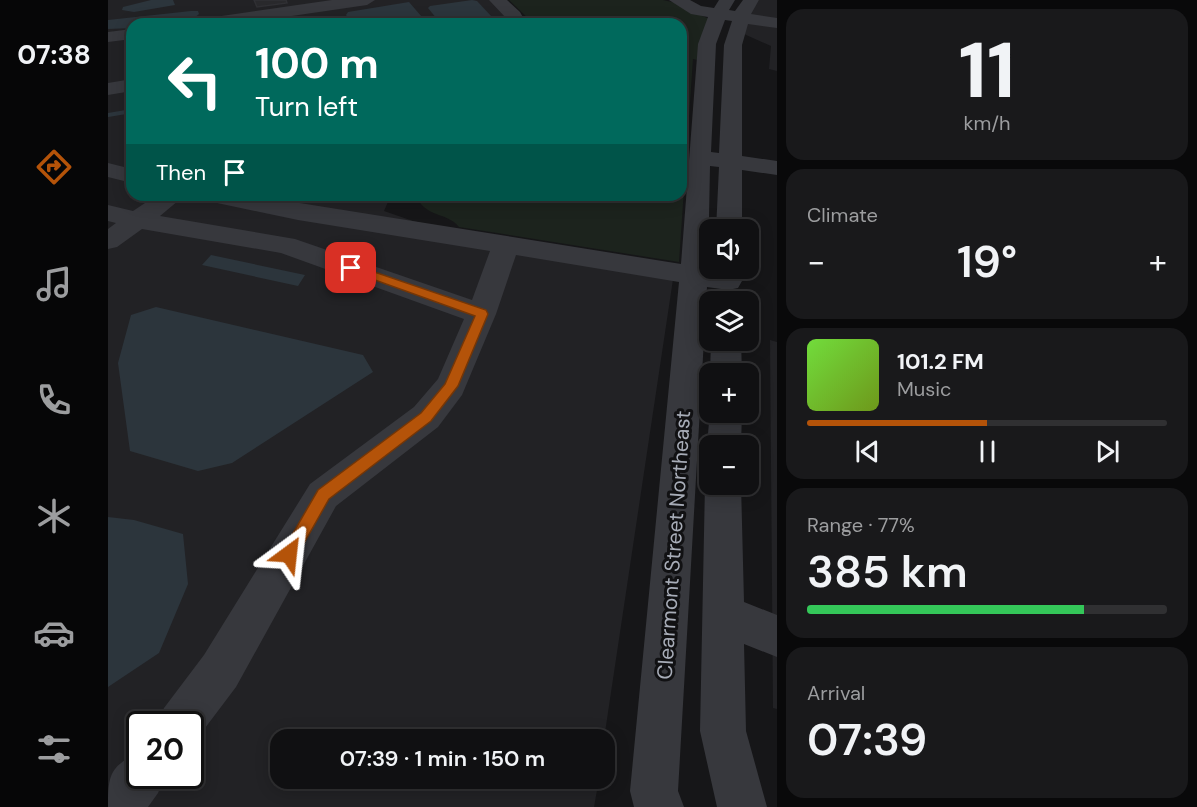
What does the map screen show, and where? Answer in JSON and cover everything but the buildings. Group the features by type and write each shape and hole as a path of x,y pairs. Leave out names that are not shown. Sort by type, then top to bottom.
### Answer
{"street":[{"path":"242,18 367,0"},
{"path":"497,0 515,18"},
{"path":"678,0 687,6 734,8 777,23"},
{"path":"729,219 734,8"},
{"name":"Clearmont Street Northeast","path":"655,802 694,275 707,44 734,8"},
{"path":"108,37 126,35"},
{"path":"108,89 126,86"},
{"path":"699,157 777,168"},
{"path":"108,170 126,174"},
{"path":"108,241 164,201"},
{"path":"242,201 298,212 694,275 728,284"},
{"path":"108,213 136,220 286,245 482,314"},
{"path":"190,711 220,671 323,495 426,417 451,386 482,314 506,245"},
{"path":"723,495 723,730 742,807"},
{"path":"722,614 777,636"},
{"path":"117,807 131,789"}],"shaded area":[{"path":"108,0 500,0 519,18 126,18 126,201 388,201 384,211 413,221 475,235 675,266 606,729 270,729 270,789 597,789 594,807 108,807"},
{"path":"151,0 173,0 175,5 134,12 122,10 123,7"},
{"path":"472,0 477,1 492,17 436,18 428,8"},
{"path":"509,0 663,0 676,3 709,19 698,60 693,59 687,146 687,18 528,18"},
{"path":"759,0 777,0 777,71 769,69 771,46 744,34 750,13"},
{"path":"409,2 423,18 348,18 346,15 348,12"},
{"path":"191,11 198,11 199,14 194,18 126,18"},
{"path":"126,18 126,28 108,29 108,20"},
{"path":"683,201 679,262 459,227 449,219 425,208 420,202"},
{"path":"211,255 305,275 298,286 202,265"},
{"path":"156,307 363,355 373,372 232,463 198,471 130,451 118,363 131,315"},
{"path":"770,340 777,342 777,709 773,708"},
{"path":"108,517 134,520 183,534 188,584 159,653 108,687"}],"waterway":[{"path":"108,115 126,112"}],"route":[{"path":"289,554 323,495 426,417 451,386 482,314 351,268"}]}
